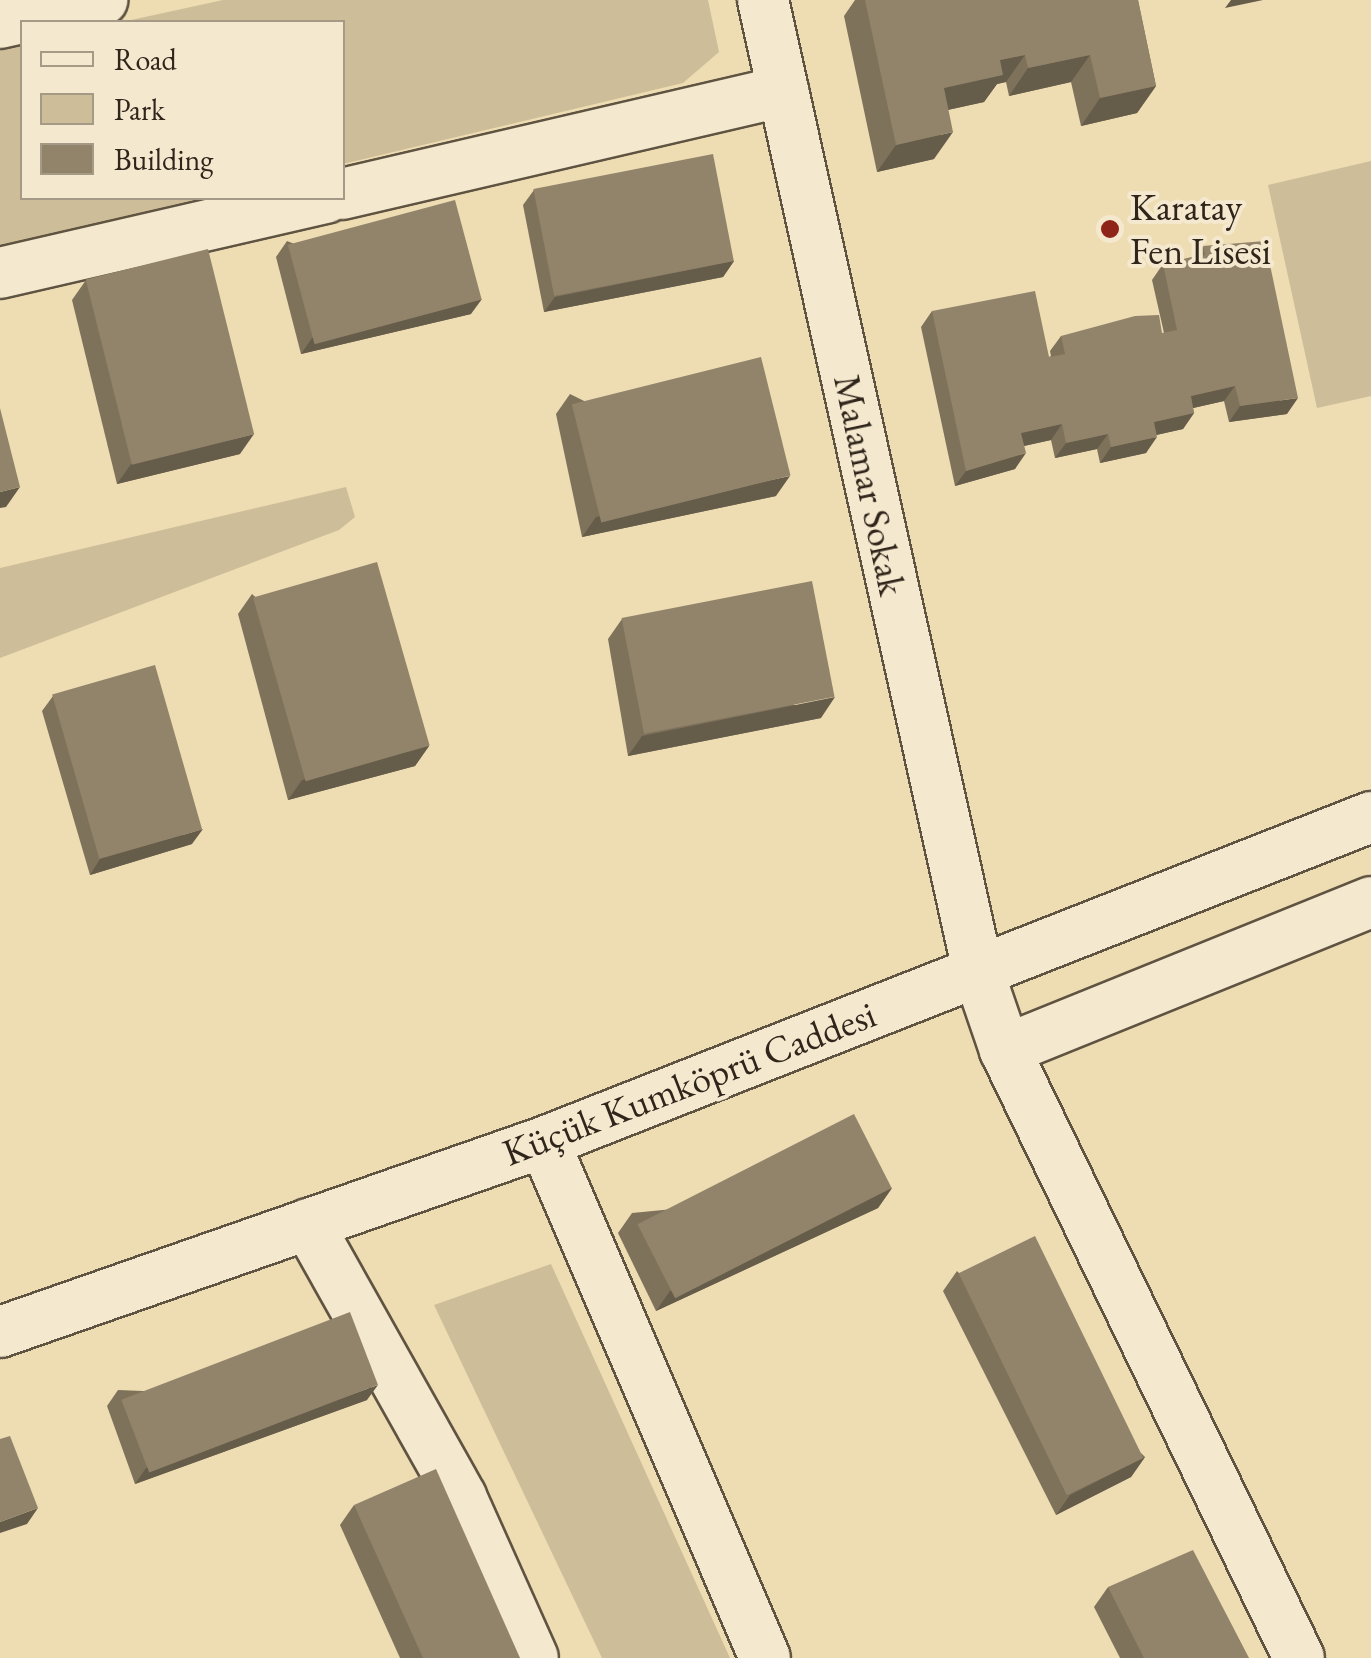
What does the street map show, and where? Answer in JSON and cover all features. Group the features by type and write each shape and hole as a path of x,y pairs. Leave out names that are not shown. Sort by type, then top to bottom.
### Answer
{"street":[{"path":"0,23 102,0"},
{"name":"Malamar Sokak","path":"763,0 978,970 1005,1050 1300,1658"},
{"path":"345,193 783,91"},
{"path":"0,274 317,200"},
{"name":"Küçük Kumköprü Caddesi","path":"0,1332 544,1142 1371,817"},
{"path":"1005,1050 1371,902"},
{"path":"544,1142 765,1658"},
{"path":"308,1224 462,1497 534,1658"}],"green space":[{"path":"223,0 708,0 719,52 683,83 345,164 345,20 131,20"},
{"path":"20,45 20,200 194,200 0,246 0,50"},
{"path":"1371,161 1371,396 1317,408 1268,185"},
{"path":"346,487 355,517 339,530 0,658 0,568"},
{"path":"551,1264 730,1658 602,1658 434,1305"}],"building":[{"path":"865,0 1138,0 1156,86 1100,98 1090,55 1028,68 1025,55 1000,60 1003,75 944,88 953,132 896,145"},
{"path":"713,154 734,261 554,296 533,189"},
{"path":"455,200 482,299 315,344 288,245"},
{"path":"1265,241 1298,398 1240,406 1235,386 1191,396 1194,413 1154,422 1157,437 1111,447 1108,434 1066,443 1062,424 1021,433 1026,453 966,471 932,311 1035,291 1049,357 1065,354 1061,336 1135,316 1159,315 1162,333 1177,330 1163,264 1205,255 1203,246"},
{"path":"208,249 254,434 132,465 86,279"},
{"path":"761,357 791,475 601,523 572,404"},
{"path":"0,408 20,487 0,492"},
{"path":"377,562 430,746 306,781 253,598"},
{"path":"812,581 835,697 644,734 622,618"},
{"path":"155,665 202,829 99,859 52,694"},
{"path":"854,1114 892,1188 675,1298 637,1224"},
{"path":"1035,1236 1143,1458 1067,1495 959,1273"},
{"path":"350,1312 378,1385 149,1473 121,1400"},
{"path":"10,1436 38,1508 0,1522 0,1439"},
{"path":"436,1469 520,1658 423,1658 354,1505"},
{"path":"1193,1550 1249,1658 1144,1658 1108,1587"}],"place":[{"name":"Karatay Fen Lisesi","path":"1110,229"}]}
